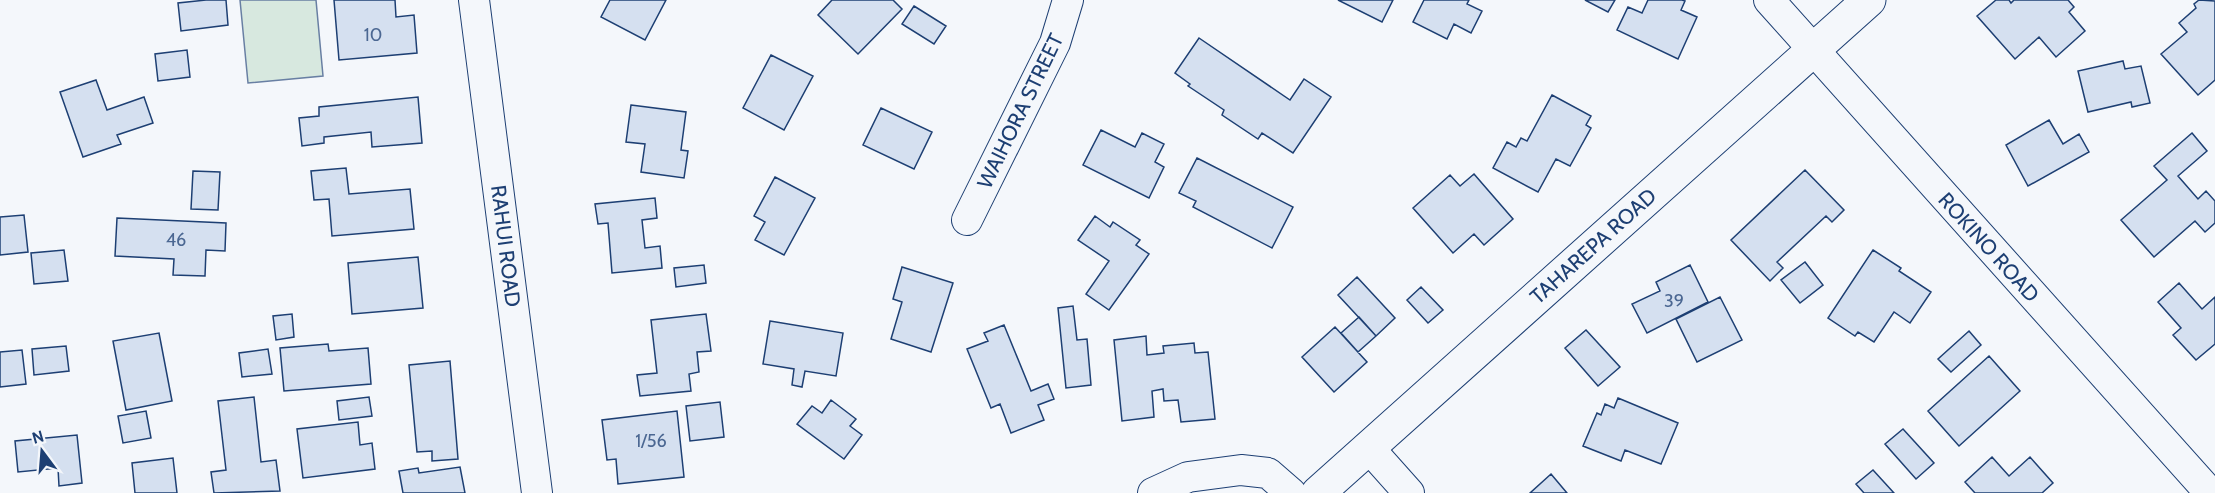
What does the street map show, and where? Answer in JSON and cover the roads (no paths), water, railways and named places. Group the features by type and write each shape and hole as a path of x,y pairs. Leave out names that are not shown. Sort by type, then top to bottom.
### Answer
{"street":[{"name":"RAHUI ROAD","path":"474,0 537,493"},
{"name":"WAIHORA STREET","path":"967,220 1055,43 1068,0"},
{"name":"ROKINO ROAD","path":"1769,0 2210,493"},
{"name":"TAHAREPA ROAD","path":"1318,493 1869,0"},
{"path":"1368,447 1409,493"},
{"path":"1153,493 1188,477 1241,470 1268,473 1291,493"}]}
